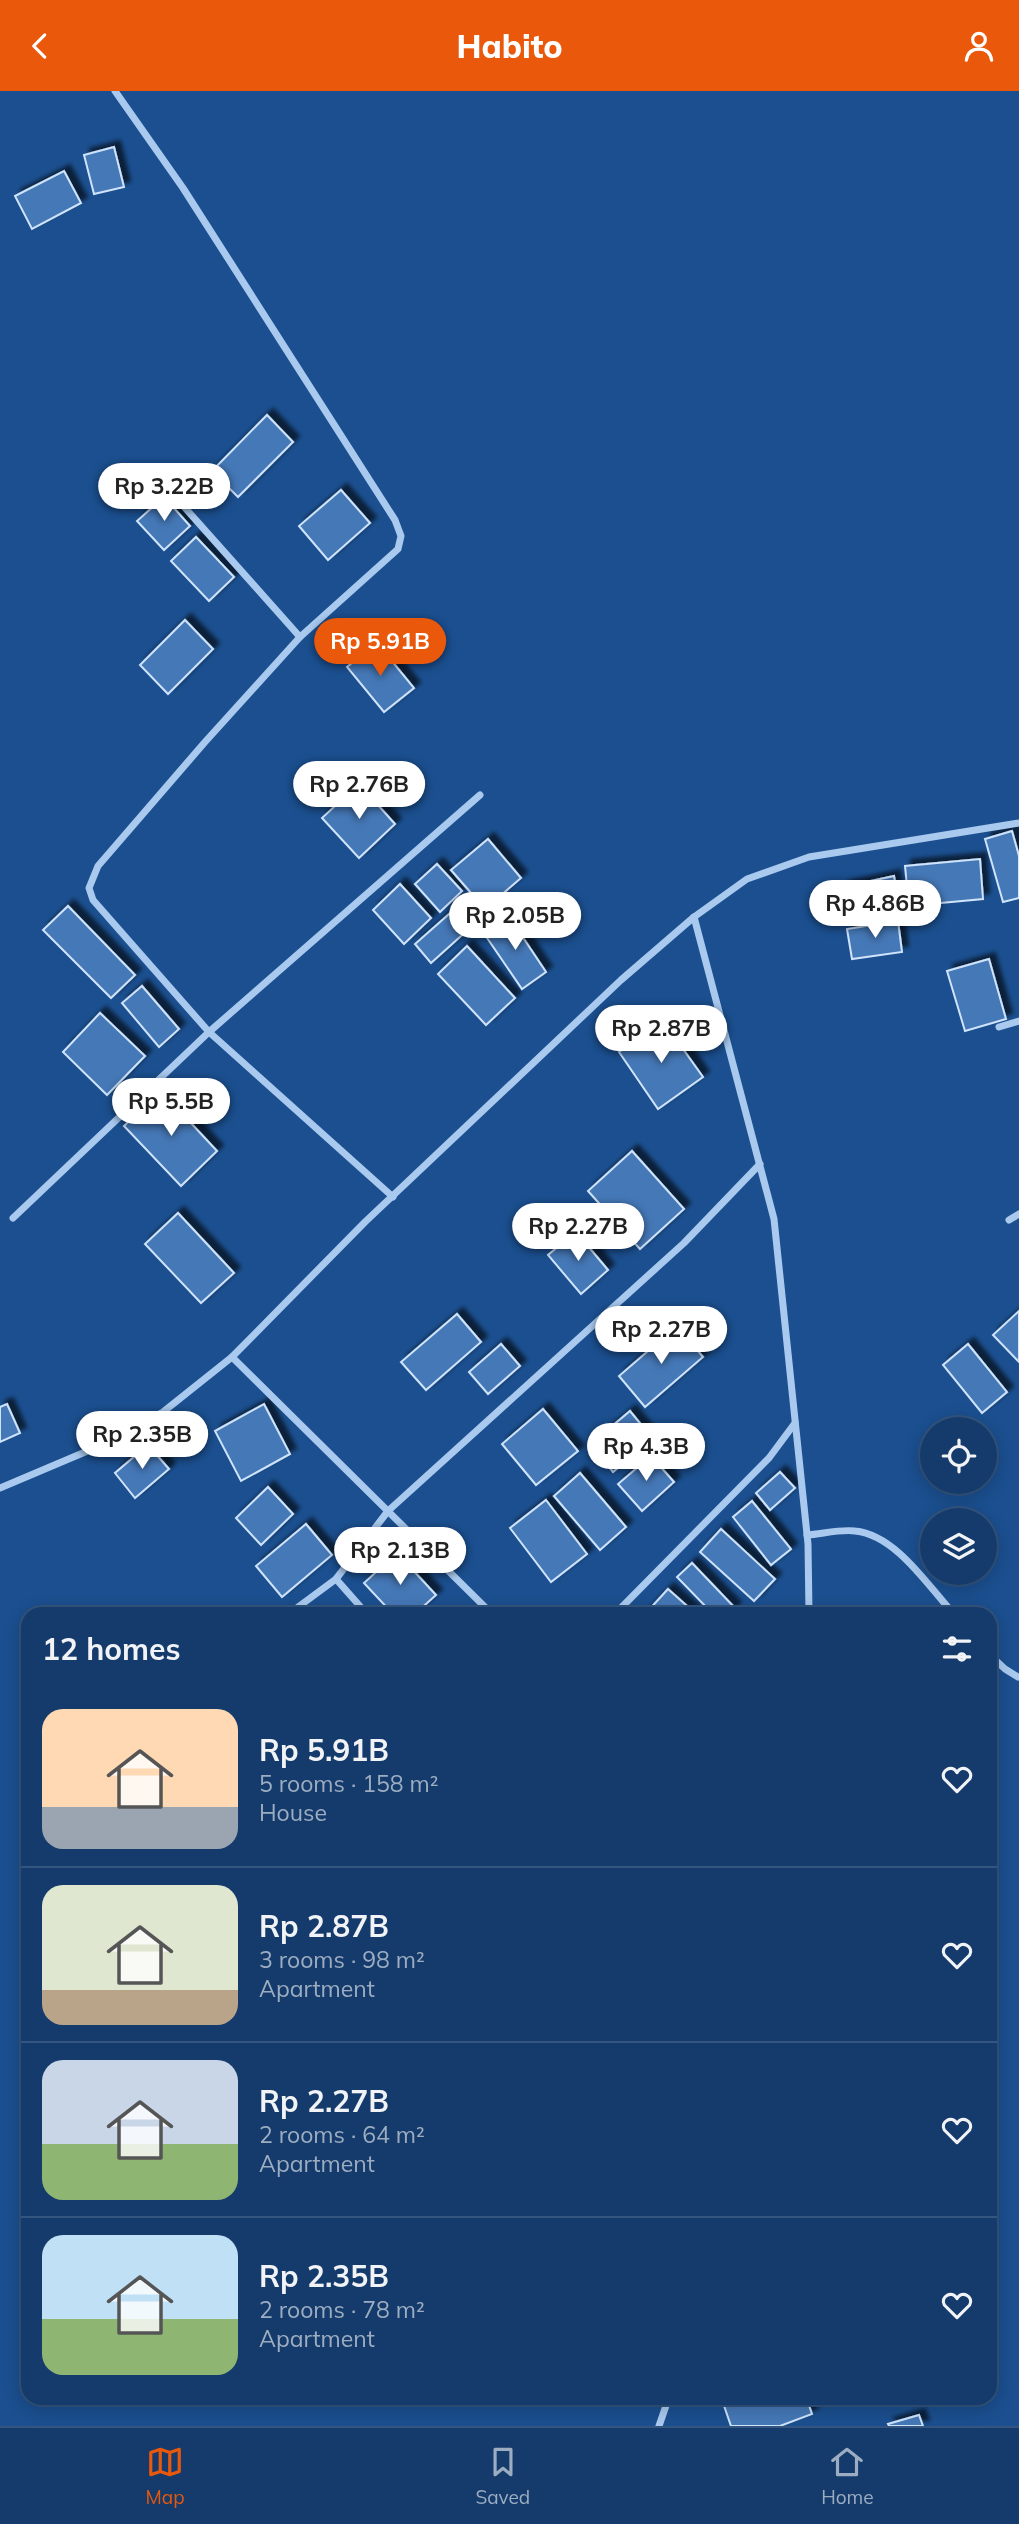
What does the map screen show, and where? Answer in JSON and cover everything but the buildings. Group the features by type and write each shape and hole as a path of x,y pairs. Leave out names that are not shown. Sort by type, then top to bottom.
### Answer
{"street":[{"path":"115,91 183,188 395,520 401,536 398,549 300,637 205,741 91,878 89,888 93,900 209,1032 393,1197"},
{"path":"154,473 300,637"},
{"path":"13,1218 209,1032 480,795"},
{"path":"0,1488 97,1447 163,1412 232,1357 393,1197 621,980 694,917 747,879 809,857 1019,823"},
{"path":"694,917 774,1219 807,1535 809,1607"},
{"path":"999,1027 1019,1021"},
{"path":"298,1607 336,1579 388,1511 684,1243 760,1164"},
{"path":"1009,1220 1019,1214"},
{"path":"232,1357 485,1607"},
{"path":"622,1607 769,1458 796,1423"},
{"path":"807,1535 857,1531 882,1541 903,1558 948,1607"},
{"path":"336,1579 361,1607"},
{"path":"997,1662 1018,1677"},
{"path":"659,2426 666,2405"}]}
